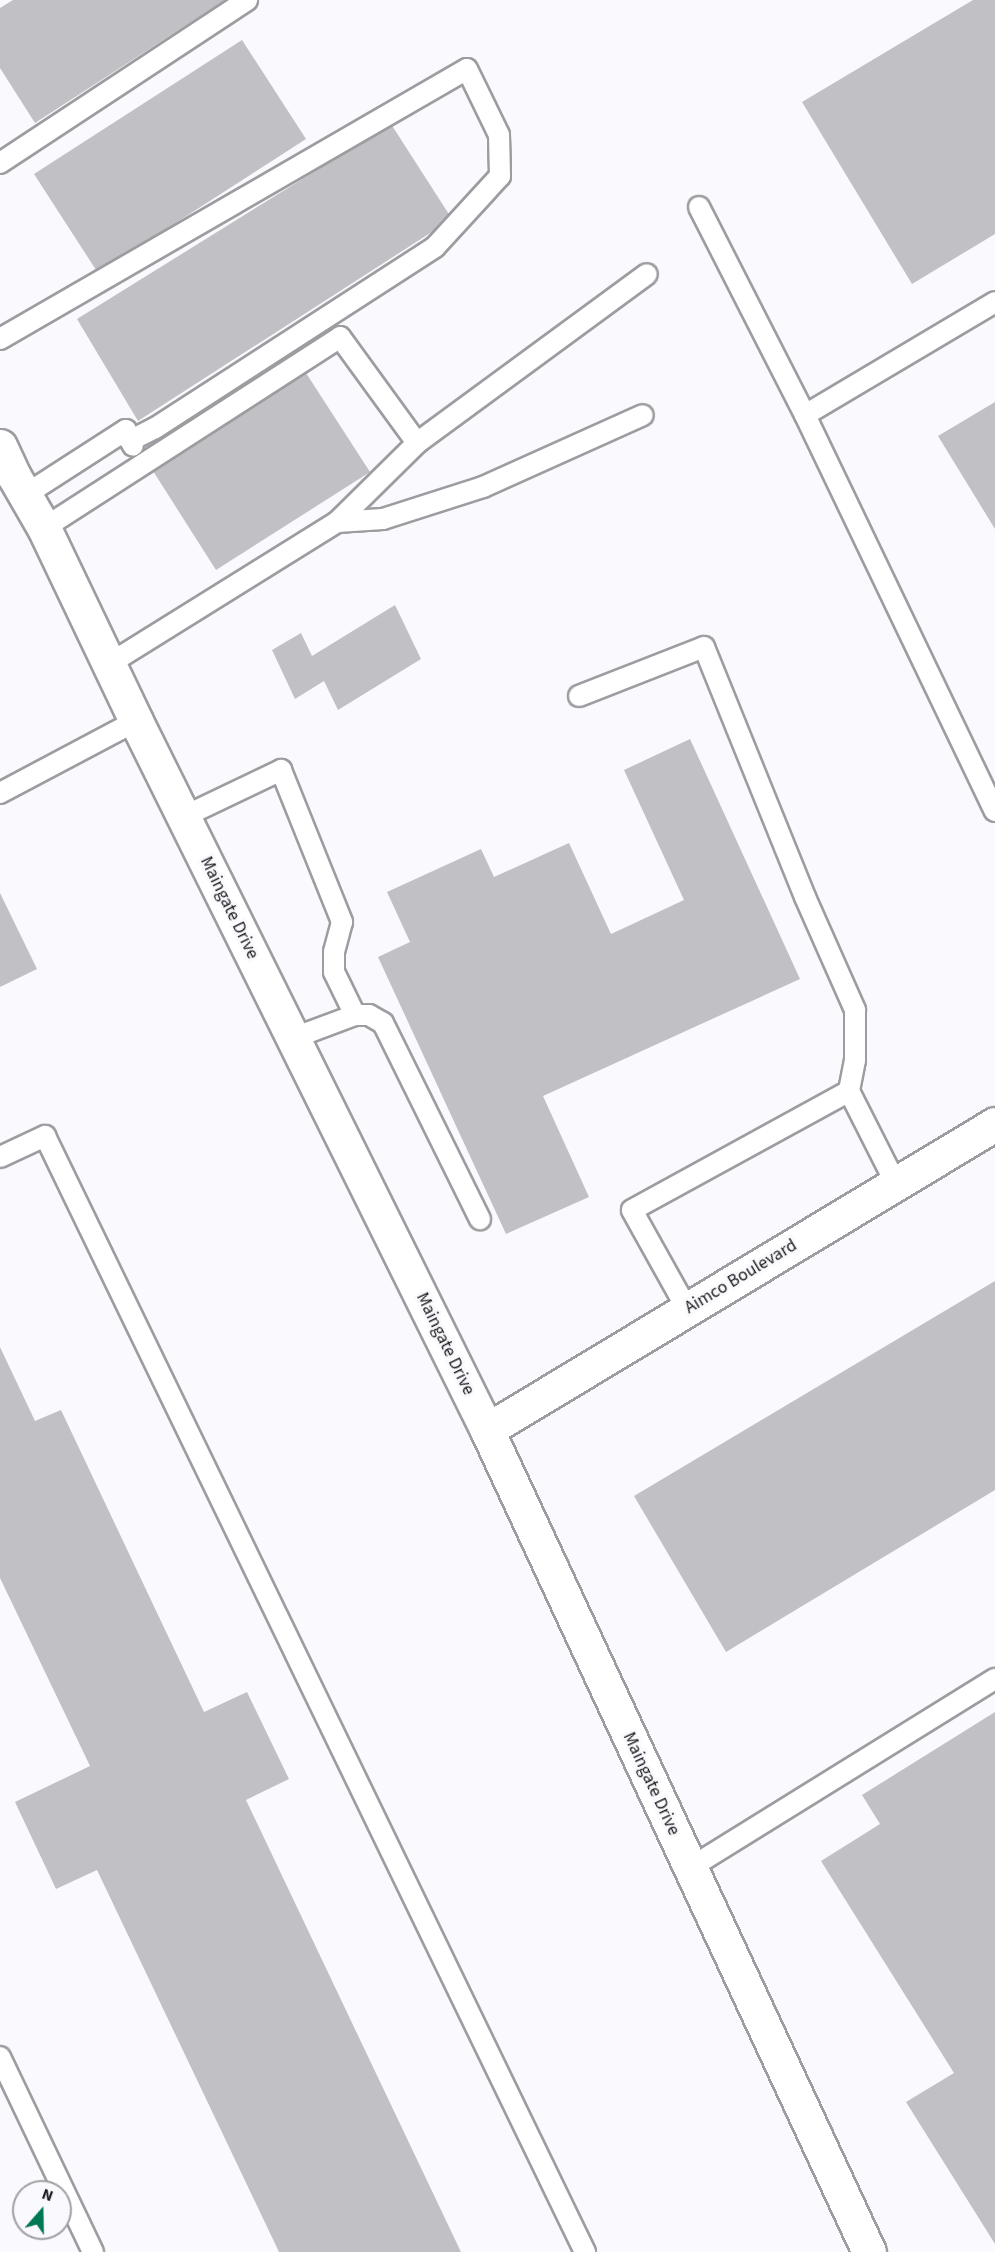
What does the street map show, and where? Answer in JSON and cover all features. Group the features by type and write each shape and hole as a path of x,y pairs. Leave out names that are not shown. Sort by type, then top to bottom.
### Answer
{"street":[{"name":"Maingate Drive","path":"0,446 13,485 44,528 183,817 487,1430 868,2252"},
{"name":"Aimco Boulevard","path":"487,1430 995,1124"}],"lane":[{"path":"0,163 247,0"},
{"path":"0,339 467,69 499,135 500,176 435,247 155,428 130,441"},
{"path":"699,207 805,415 995,811"},
{"path":"109,664 338,522 417,443 647,274"},
{"path":"805,415 995,302"},
{"path":"44,528 340,337 417,443"},
{"path":"338,522 383,519 483,487 643,415"},
{"path":"13,485 126,430 141,465"},
{"path":"579,696 704,647 805,897 855,1010 855,1060 849,1092 896,1184"},
{"path":"0,793 136,721"},
{"path":"183,817 281,770 342,922 334,952 334,972 355,1015"},
{"path":"293,1038 355,1015 369,1015 383,1023 480,1219"},
{"path":"687,1309 632,1210 849,1092"},
{"path":"0,1157 45,1136 585,2252"},
{"path":"690,1868 995,1679"},
{"path":"0,2057 93,2252"}],"building":[{"path":"13,0 225,0 35,123 0,68 0,8"},
{"path":"973,0 995,0 995,234 912,284 802,102"},
{"path":"242,40 306,139 98,273 34,174"},
{"path":"391,124 452,219 138,421 77,319"},
{"path":"306,373 370,472 216,570 153,471"},
{"path":"995,402 995,529 938,436"},
{"path":"395,605 421,659 338,710 324,681 295,699 272,650 301,633 312,656"},
{"path":"690,739 800,979 543,1096 589,1197 506,1234 378,957 410,942 387,892 481,849 494,877 569,843 611,934 684,900 624,770"},
{"path":"0,893 37,969 0,987"},
{"path":"995,1281 995,1490 726,1652 634,1496"},
{"path":"0,1347 35,1421 61,1410 204,1712 247,1692 289,1779 246,1800 461,2252 279,2252 97,1870 56,1889 15,1802 90,1766 0,1578"},
{"path":"995,1712 995,2244 906,2102 954,2073 821,1861 880,1824 862,1795"}]}
